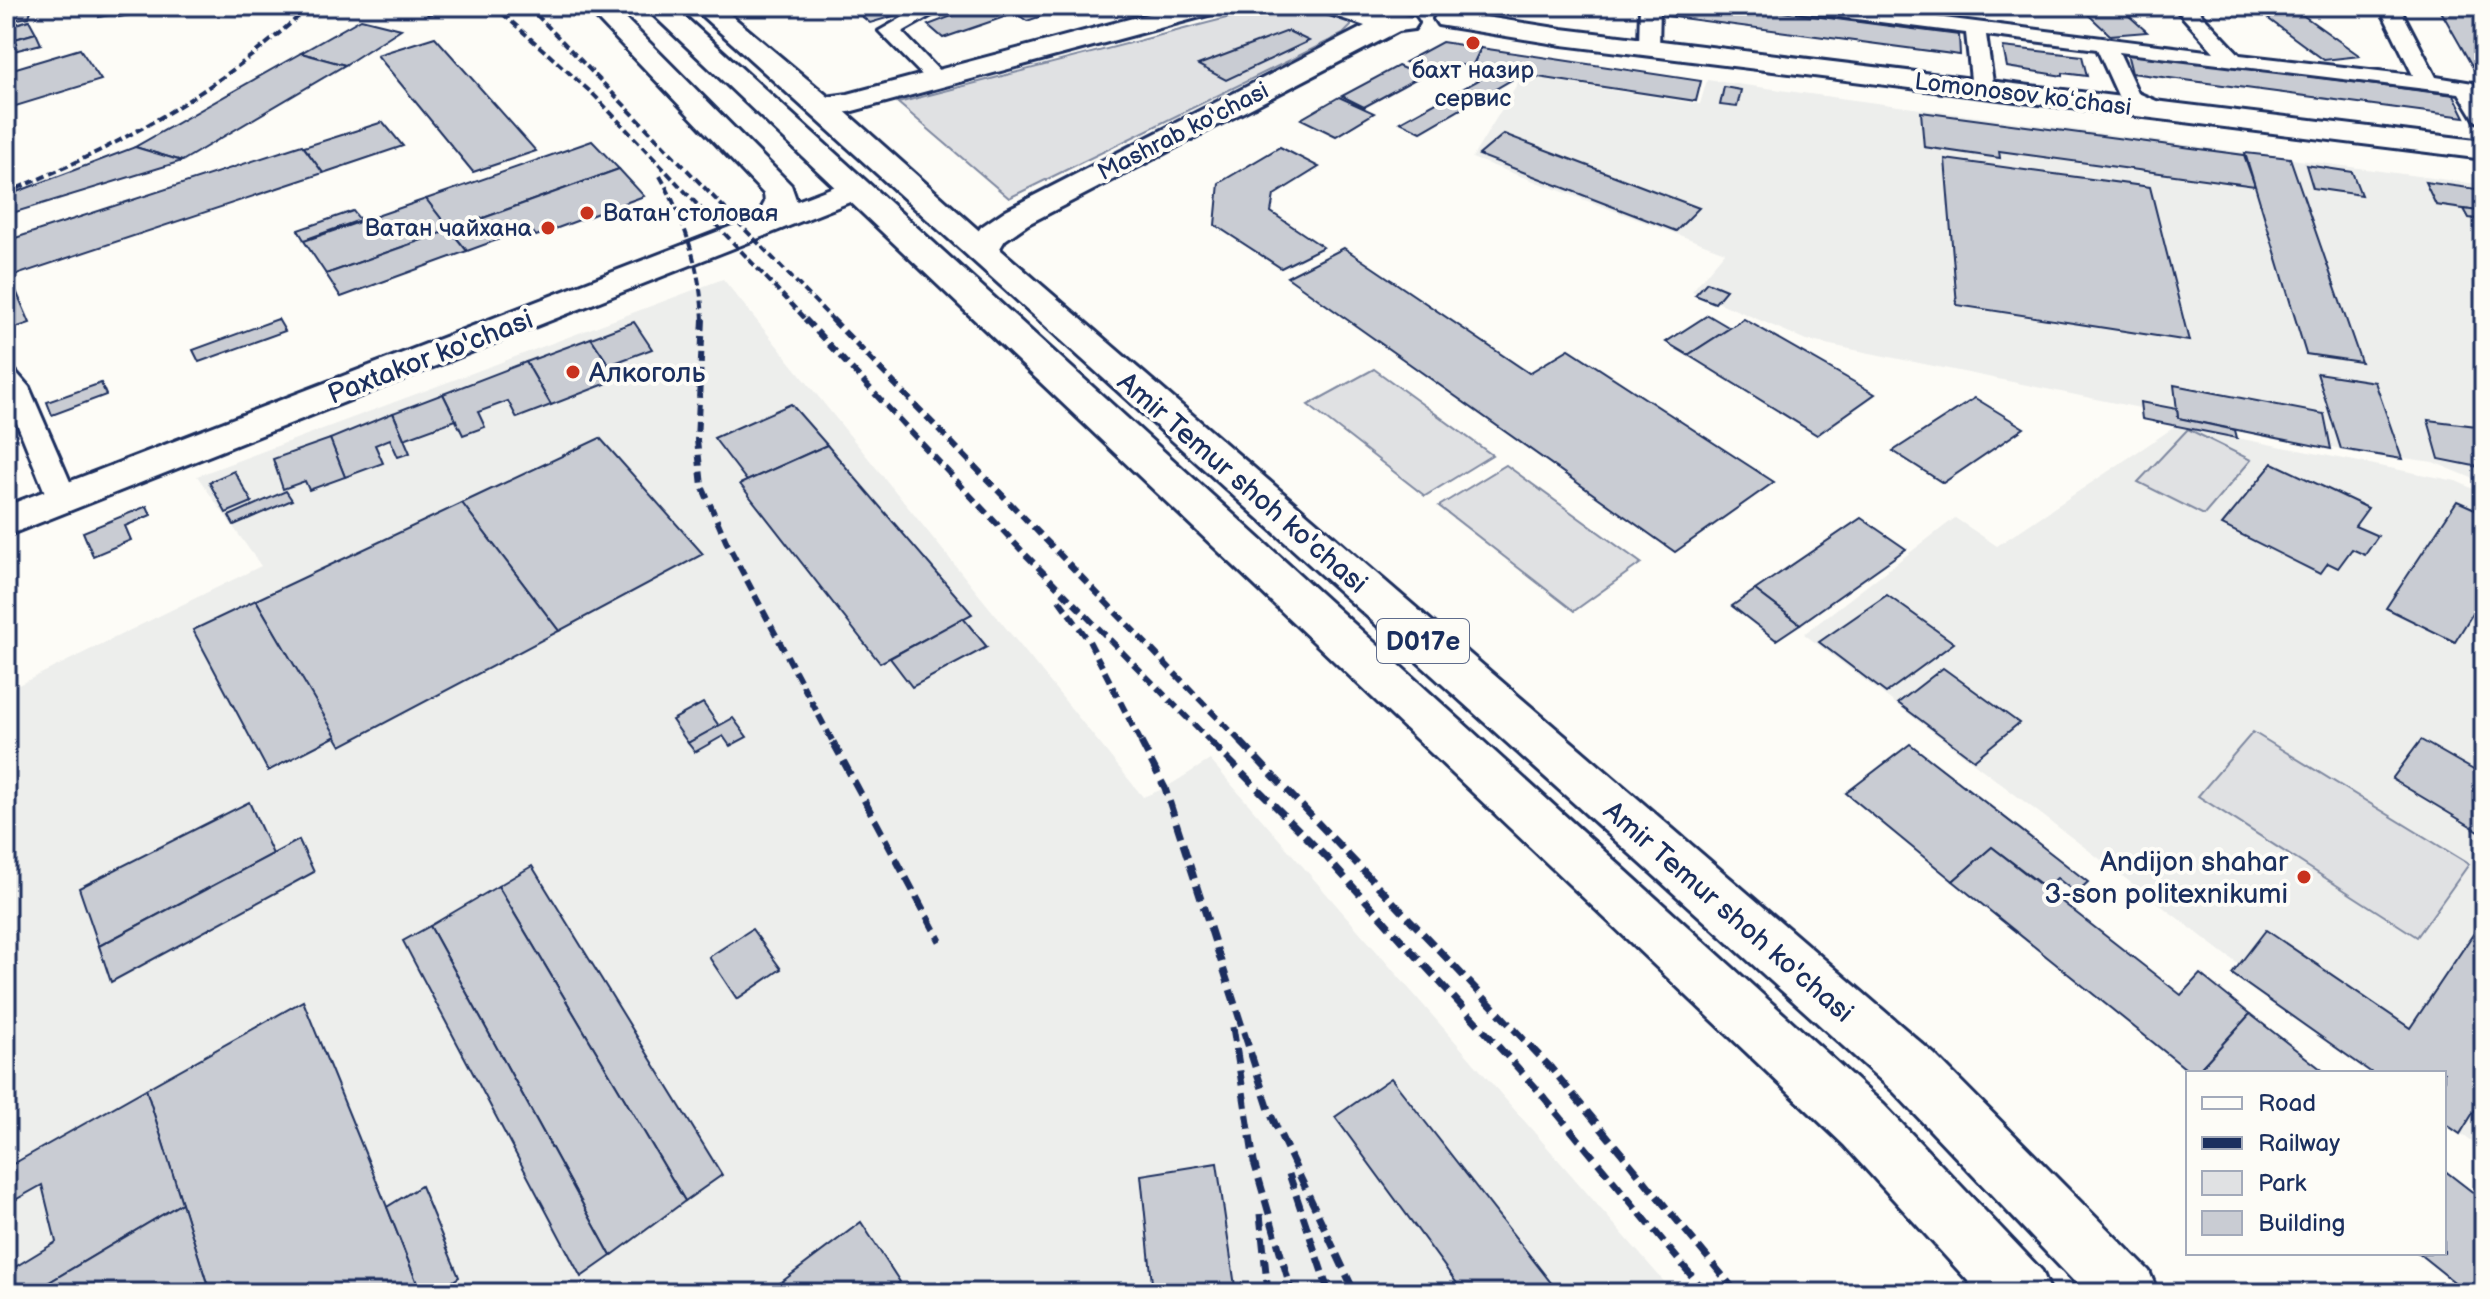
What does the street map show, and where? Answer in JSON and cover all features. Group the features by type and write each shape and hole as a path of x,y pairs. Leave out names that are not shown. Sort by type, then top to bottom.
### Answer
{"main road":[{"path":"578,6 757,190 771,221"},
{"path":"598,6 780,192 781,202 771,221"},
{"name":"Amir Temur shoh ko'chasi","path":"657,6 1864,1125 2020,1293"},
{"name":"Amir Temur shoh ko'chasi","path":"704,6 821,105 982,251 1914,1073 2127,1293"},
{"path":"821,105 849,103 1209,6"},
{"name":"Mashrab ko'chasi","path":"1333,6 1363,18 1393,23 1448,19 1480,6"},
{"path":"1500,6 1532,28 1562,37"},
{"path":"1448,19 1562,37"},
{"name":"Mashrab ko'chasi","path":"982,251 993,234 1017,217 1393,23"},
{"name":"Lomonosov koʻchasi","path":"1562,37 2484,150"},
{"name":"Paxtakor ko'chasi","path":"6,522 854,189"}],"street":[{"path":"937,79 889,31 938,6"},
{"path":"1649,48 1650,6"},
{"path":"1802,6 2466,87 2484,116"},
{"path":"2183,6 2234,61"},
{"path":"2389,6 2428,83"},
{"path":"1975,27 1983,89"},
{"path":"2105,44 2129,97 2160,111"},
{"path":"6,377 16,387 63,500"}],"shaded area":[{"path":"1522,76 1700,104 1707,80 2484,185 2484,483 2433,462 2341,449 1806,340 1692,291 1725,252 1472,158"},
{"path":"723,279 1143,797 1165,788 1210,760 1674,1293 6,1293 6,691 261,566 197,476"},
{"name":"Andijon shahar 3-son politexnikumi","path":"2176,426 2456,481 2484,494 2484,1151 2446,1122 2446,1071 2378,1071 1804,634 1955,518 1997,546"}],"green space":[{"path":"1273,6 1335,6 1351,19 1351,26 1343,34 1009,198 898,103"},
{"path":"1374,369 1492,455 1425,496 1308,405"},
{"path":"2188,429 2251,460 2204,515 2138,482"},
{"path":"1506,465 1641,563 1574,611 1439,506"},
{"path":"2253,732 2469,864 2417,937 2198,796"}],"building":[{"path":"100,6 178,6 119,17 119,13 99,17"},
{"path":"422,6 446,6 448,10 428,15"},
{"path":"849,6 904,6 910,11 870,23"},
{"path":"978,6 1006,6 1016,13 943,38 928,25"},
{"path":"1072,6 1027,21 1007,7"},
{"path":"1668,6 1736,6 1959,35 1960,55 1666,16"},
{"path":"1908,6 1949,6 1955,13 1916,15"},
{"path":"2079,6 2118,6 2147,32 2110,35"},
{"path":"2251,6 2290,6 2360,56 2324,60"},
{"path":"2438,6 2478,6 2484,15 2484,87"},
{"path":"32,7 29,17 6,21 6,11"},
{"path":"361,19 401,29 345,65 301,53"},
{"path":"29,20 36,33 6,42 6,27"},
{"path":"1288,31 1309,41 1226,80 1198,65"},
{"path":"36,33 41,44 6,53 6,46 17,43 15,39"},
{"path":"435,37 536,151 473,172 377,55"},
{"path":"1442,42 1481,48 1472,67 1456,64 1435,76 1405,62"},
{"path":"2003,47 2082,56 2087,76 2063,73 2063,76 2007,67"},
{"path":"1481,48 1701,81 1696,101 1472,67"},
{"path":"80,49 101,80 6,109 6,71"},
{"path":"301,53 345,65 182,161 135,147"},
{"path":"2127,53 2454,95 2465,117 2132,73"},
{"path":"1398,66 1421,76 1364,107 1342,96"},
{"path":"1493,72 1511,80 1482,97 1464,88"},
{"path":"1724,87 1741,90 1737,107 1720,105"},
{"path":"1458,90 1478,99 1421,132 1400,122"},
{"path":"1339,97 1374,113 1336,136 1301,119"},
{"path":"1921,112 2244,155 2255,186 1999,151 2000,158 1924,147"},
{"path":"383,122 403,146 323,173 304,147"},
{"path":"1504,134 1699,208 1676,231 1479,155"},
{"path":"592,141 619,169 450,230 426,199"},
{"path":"302,145 323,173 10,277 30,323 6,331 6,241"},
{"path":"135,147 182,161 6,215 6,196"},
{"path":"1280,147 1319,167 1274,195 1271,212 1323,247 1281,268 1215,225 1219,183"},
{"path":"2245,153 2290,158 2361,362 2306,354"},
{"path":"1945,159 2150,187 2189,341 1957,305"},
{"path":"2306,165 2352,172 2361,195 2313,188"},
{"path":"619,169 644,196 536,236 530,228 467,251 450,230"},
{"path":"2425,182 2484,190 2484,212 2436,205"},
{"path":"426,199 450,230 326,274 304,241"},
{"path":"2464,209 2484,212 2484,220 2469,218"},
{"path":"353,211 360,220 304,240 298,230"},
{"path":"450,230 467,251 341,297 326,274"},
{"path":"1344,248 1529,373 1569,349 1774,482 1675,552 1287,277"},
{"path":"1707,282 1726,290 1715,303 1695,295"},
{"path":"1708,315 1730,328 1688,355 1666,342"},
{"path":"278,319 285,331 199,362 193,350"},
{"path":"1744,319 1875,394 1817,435 1688,355"},
{"path":"634,322 652,349 609,365 591,338"},
{"name":"Алкоголь","path":"591,338 618,379 551,405 526,362"},
{"path":"526,362 551,405 517,418 508,401 478,412 485,427 463,435 443,394"},
{"path":"2317,373 2375,382 2402,459 2341,449"},
{"path":"101,383 106,395 52,415 47,402"},
{"path":"2174,385 2324,414 2331,449 2178,418"},
{"path":"443,394 456,420 404,439 393,413"},
{"path":"1975,398 2024,428 1943,483 1893,451"},
{"path":"2140,402 2177,409 2178,418 2235,430 2237,438 2142,419"},
{"path":"791,404 827,445 747,481 714,438"},
{"path":"393,413 410,453 398,457 390,439 375,445 383,463 345,477 330,439"},
{"path":"2428,420 2484,427 2484,468 2439,459"},
{"path":"600,438 703,554 559,631 462,503"},
{"path":"330,439 345,477 309,490 305,481 283,489 273,459"},
{"path":"827,445 972,614 880,663 740,484"},
{"path":"2273,463 2368,508 2355,526 2378,536 2365,555 2352,549 2338,568 2328,563 2320,574 2222,525"},
{"path":"234,471 252,502 226,513 209,482"},
{"path":"286,491 292,500 234,525 229,516"},
{"path":"2457,501 2484,513 2484,595 2455,642 2386,608"},
{"path":"462,503 559,631 341,746 256,600"},
{"path":"147,506 151,515 125,526 131,540 93,556 83,532"},
{"path":"1861,518 1906,549 1800,624 1755,590"},
{"path":"1755,590 1800,624 1776,640 1732,606"},
{"path":"1887,595 1954,643 1886,693 1819,642"},
{"path":"256,600 336,736 268,771 193,630"},
{"path":"963,618 987,647 912,687 890,658"},
{"path":"1943,668 2019,723 1974,760 1898,703"},
{"path":"703,703 719,726 688,743 672,720"},
{"path":"733,718 747,737 730,746 723,736 695,752 688,743"},
{"path":"2421,740 2484,776 2484,834 2392,779"},
{"path":"1910,744 2088,882 2076,893 2057,878 2046,888 1992,847 1953,881 1846,793"},
{"path":"249,802 273,854 99,946 79,888"},
{"path":"299,840 314,872 111,982 99,946"},
{"path":"1992,847 2181,995 2200,974 2250,1014 2198,1071 2189,1071 1953,881"},
{"path":"532,866 722,1175 685,1201 498,886"},
{"path":"498,886 685,1201 611,1256 430,926"},
{"path":"2484,918 2484,1095 2460,1134 2446,1124 2446,1071 2369,1071 2232,974 2266,930 2410,1028"},
{"path":"430,926 611,1256 581,1277 403,941"},
{"path":"752,929 781,969 737,999 709,957"},
{"path":"303,1001 421,1293 210,1293 146,1089"},
{"path":"2250,1014 2323,1071 2198,1071"},
{"path":"1391,1078 1559,1293 1464,1293 1335,1117"},
{"path":"146,1089 182,1203 31,1293 6,1293 6,1230 15,1267 56,1242 42,1185 6,1205 6,1168"},
{"path":"1217,1163 1236,1293 1153,1293 1141,1175"},
{"path":"2446,1172 2484,1201 2484,1293 2468,1293 2420,1255 2446,1255"},
{"path":"421,1186 459,1277 435,1293 421,1293 387,1207"},
{"path":"182,1203 210,1293 31,1293"},
{"path":"861,1222 900,1282 886,1293 767,1293"}],"railway":[{"path":"6,193 89,156 167,114 240,65 310,6"},
{"path":"494,6 594,95 807,321"},
{"path":"528,6 834,321"},
{"path":"660,176 690,246 699,283 703,320"},
{"path":"805,319 1023,552 1213,744"},
{"path":"832,319 1243,744"},
{"path":"703,320 697,440 702,486 726,541 834,744"},
{"path":"1059,600 1089,641 1142,744"},
{"path":"833,742 940,941"},
{"path":"1141,742 1165,788 1270,1113 1355,1293"},
{"path":"1241,742 1551,1068 1737,1293"},
{"path":"1213,744 1326,857 1537,1089 1706,1293"},
{"path":"1233,1027 1254,1162 1292,1293"},
{"path":"1289,1174 1329,1293"},
{"path":"1260,1214 1268,1293"}],"place":[{"name":"бахт назир сервис","path":"1473,43"},
{"name":"Ватан столовая","path":"587,213"},
{"name":"Ватан чайхана","path":"548,228"},
{"name":"Алкоголь","path":"573,372"},
{"name":"Andijon shahar 3-son politexnikumi","path":"2304,877"}]}
